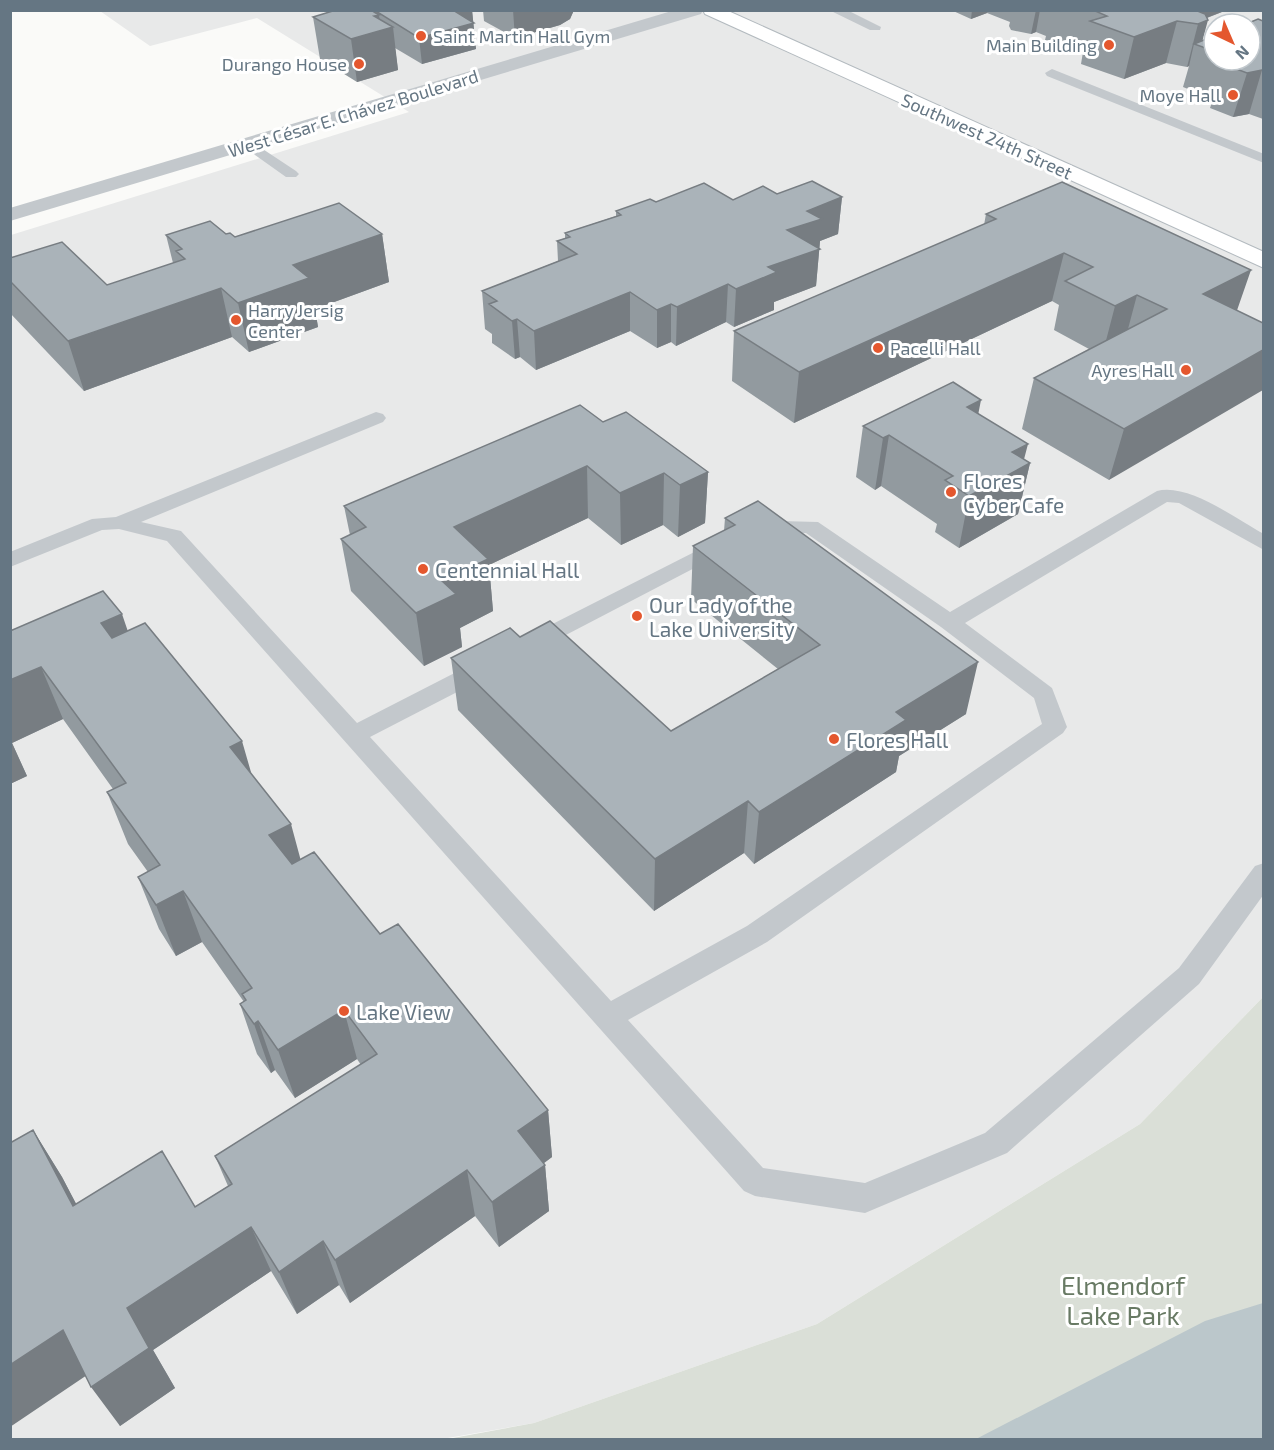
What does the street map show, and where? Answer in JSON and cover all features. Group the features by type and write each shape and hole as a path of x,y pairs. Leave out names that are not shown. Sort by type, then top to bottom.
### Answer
{"main road":[{"name":"Southwest 24th Street","path":"711,10 1263,261"},
{"name":"Southwest 24th Street","path":"750,10 1187,205"}],"street":[{"name":"West César E. Chávez Boulevard","path":"10,216 695,10"}],"lane":[{"path":"836,10 875,27"},
{"path":"1052,74 1263,159"},
{"path":"249,144 291,174"},
{"path":"119,523 376,418"},
{"path":"949,622 1164,495 1184,498 1263,543"},
{"path":"10,560 99,524 119,523 174,536 755,1181 865,1198 996,1143 1190,976 1263,873"},
{"path":"354,735 734,538 780,527 811,527 949,622 1044,694 1055,727 757,934 608,1017"}],"shaded area":[{"name":"Our Lady of the Lake University","path":"100,11 1263,11 1263,997 1140,1124 817,1324 534,1423 442,1439 11,1440 11,235 409,112 257,18 150,46"},
{"path":"1263,1303 1263,1439 976,1439 1205,1321"}],"green space":[{"name":"Elmendorf Lake Park","path":"1263,997 1263,1439 442,1440 534,1423 817,1324 1140,1124"}],"building":[{"path":"336,10 371,10 379,15 374,16 393,27 351,39 313,17"},
{"path":"374,10 462,10 456,12 474,23 419,38"},
{"path":"1093,10 1195,10 1202,13 1202,22 1198,24 1177,21 1134,37 1090,21 1107,16"},
{"path":"1262,21 1263,21 1262,70"},
{"path":"1202,41 1202,47 1194,44"},
{"path":"812,181 842,197 807,211 822,219 787,230 820,249 768,267 777,272 736,289 728,284 677,307 671,304 657,310 630,292 534,331 517,319 512,321 489,304 497,301 482,291 577,254 557,241 570,237 565,233 621,215 616,211 650,199 656,202 704,183 733,200 763,186 777,194"},
{"path":"1062,182 1251,270 1203,294 1263,323 1263,350 1124,429 1034,378 1167,309 1137,295 1115,306 1065,281 1093,267 1064,253 799,372 734,331 996,219 986,214"},
{"path":"339,203 382,234 293,265 309,278 238,303 221,288 68,341 10,281 10,258 62,242 107,285 185,259 176,251 182,249 166,235 210,221 226,234 230,233 235,237"},
{"path":"953,382 981,400 967,407 1028,444 1012,452 1030,463 969,496 945,480 953,476 889,435 883,438 863,426"},
{"path":"580,405 603,422 626,412 708,472 680,485 664,473 620,493 587,466 454,527 488,559 442,581 456,594 416,613 341,539 366,527 344,506"},
{"path":"758,501 978,662 896,712 906,720 759,812 748,801 655,859 451,658 510,628 520,637 550,621 671,731 820,645 693,546 735,525 725,518"},
{"name":"Lake View","path":"103,591 122,614 101,623 112,638 145,623 242,741 230,747 291,824 269,835 292,864 314,852 380,934 398,924 548,1110 518,1131 545,1165 492,1202 467,1170 335,1260 323,1241 279,1272 251,1227 127,1308 149,1348 91,1387 63,1330 10,1365 10,1143 33,1130 73,1206 162,1151 195,1207 232,1184 215,1156 377,1054 344,1010 278,1050 258,1021 254,1024 240,1004 246,1000 242,994 252,988 183,891 156,905 138,877 160,865 107,792 126,783 41,667 10,680 10,631"}],"place":[{"name":"Saint Martin Hall Gym","path":"421,36"},
{"name":"Main Building","path":"1109,45"},
{"name":"Durango House","path":"359,64"},
{"name":"Moye Hall","path":"1233,95"},
{"name":"Harry Jersig Center","path":"236,320"},
{"name":"Pacelli Hall","path":"878,348"},
{"name":"Ayres Hall","path":"1186,370"},
{"name":"Flores Cyber Cafe","path":"951,492"},
{"name":"Centennial Hall","path":"423,569"},
{"name":"Our Lady of the Lake University","path":"637,616"},
{"name":"Flores Hall","path":"834,739"},
{"name":"Lake View","path":"344,1011"}]}
